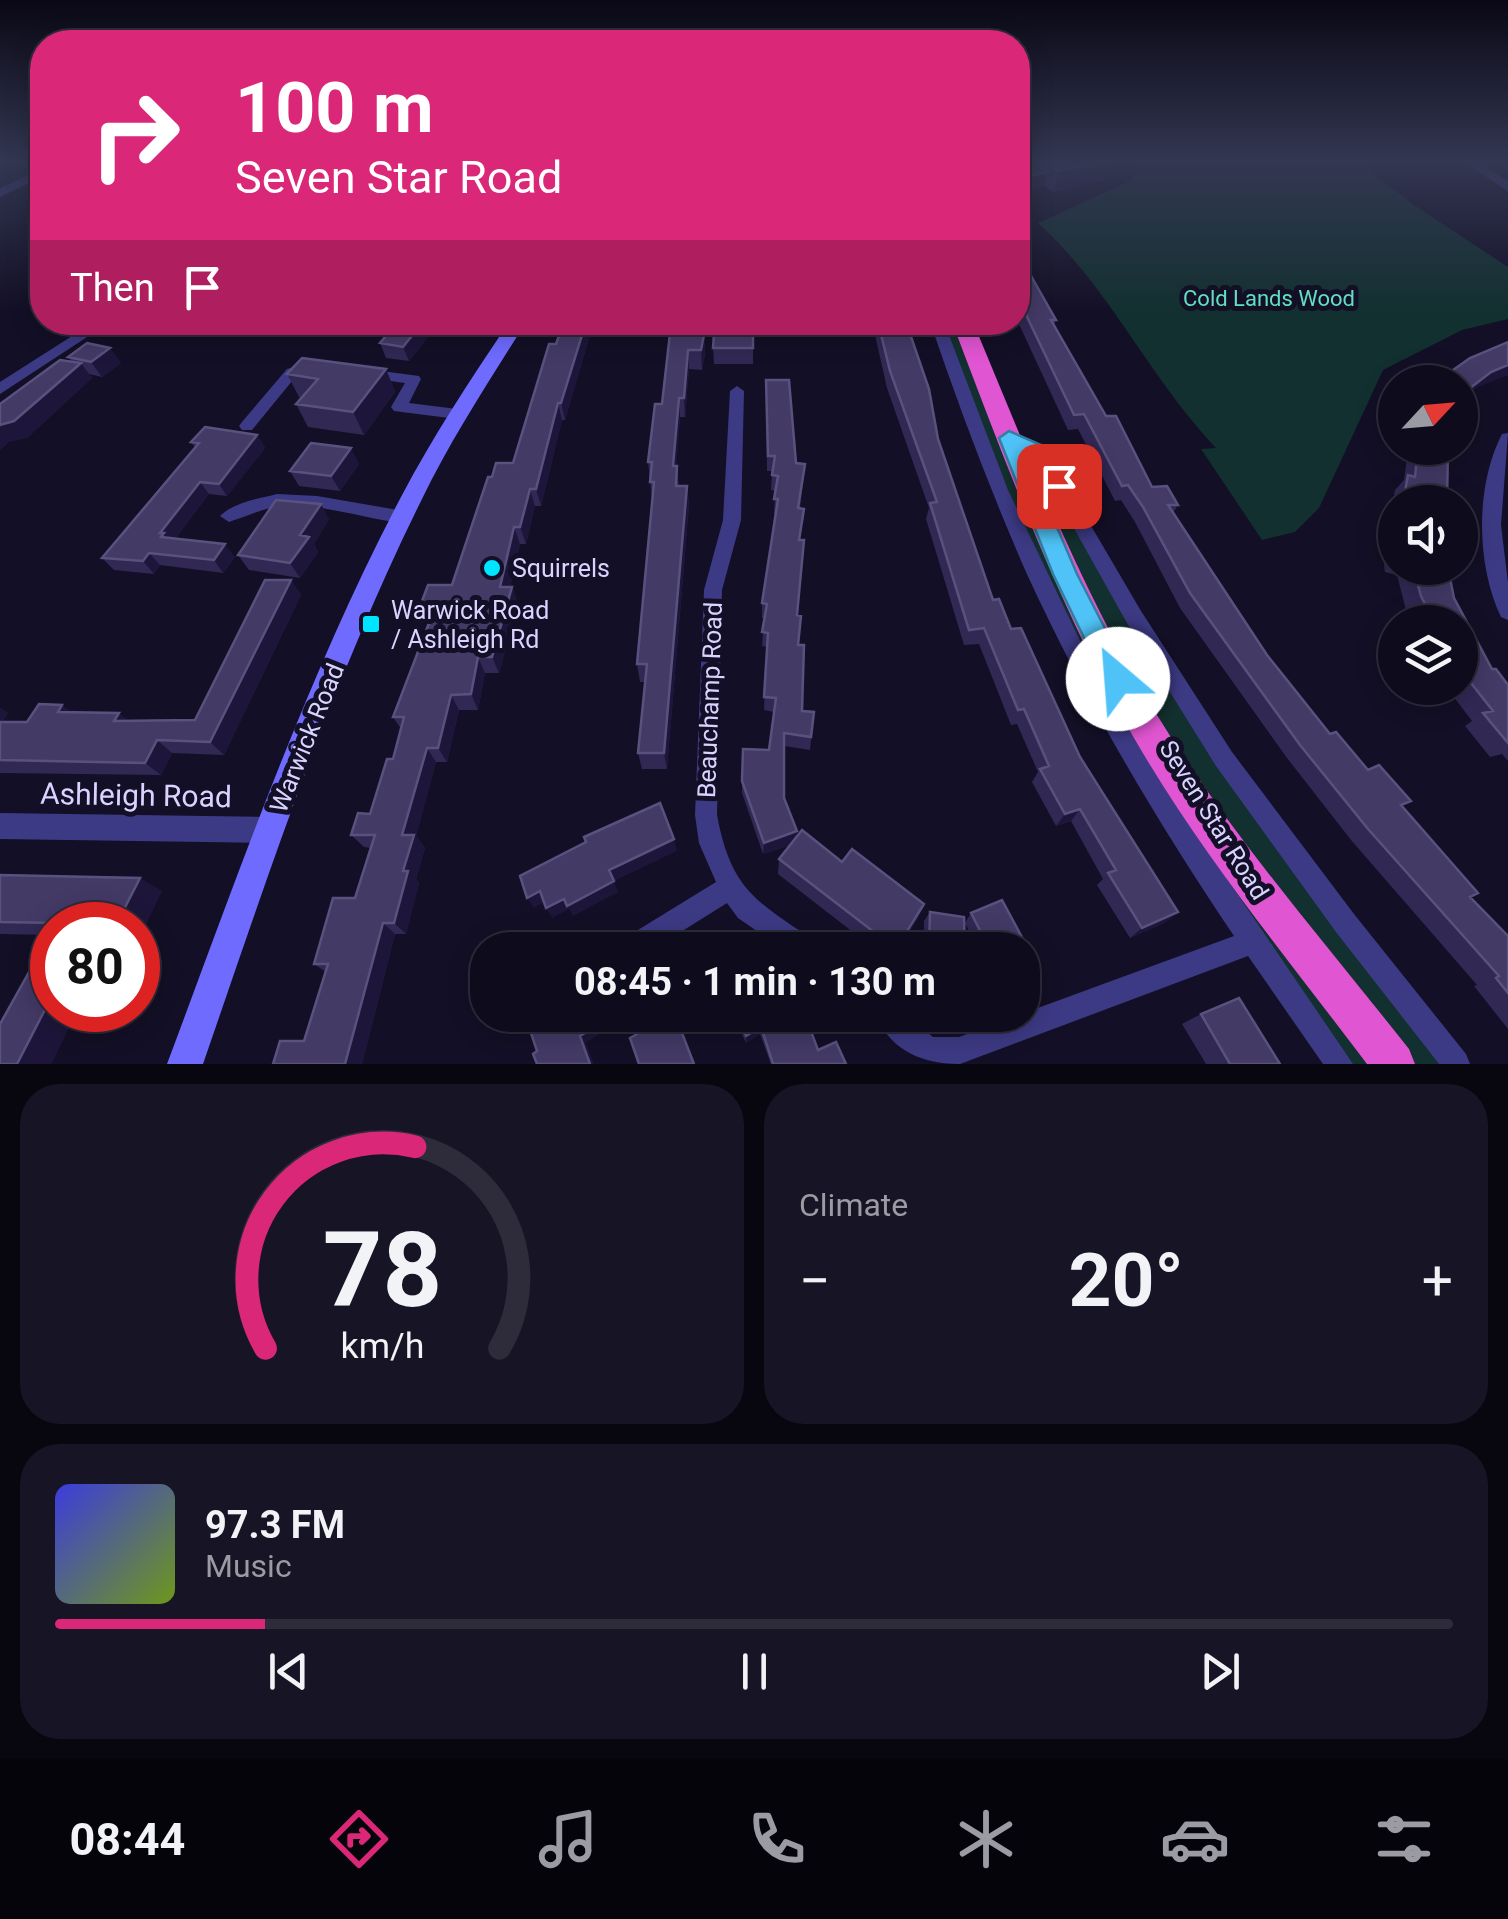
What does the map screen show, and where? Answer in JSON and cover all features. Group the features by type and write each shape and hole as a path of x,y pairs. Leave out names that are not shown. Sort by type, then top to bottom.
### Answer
{"highway":[{"name":"Seven Star Road","path":"967,335 1065,574 1118,679 1214,828 1394,1064"}],"main road":[{"name":"Warwick Road","path":"186,1064 270,830 342,651 457,414 509,335"}],"street":[{"path":"0,389 84,335"},
{"name":"Seven Star Road","path":"943,335 998,486 1076,654 1152,786 1251,942 1339,1064"},
{"path":"247,426 292,372 327,370"},
{"path":"344,372 414,379 399,407 457,414"},
{"name":"Beauchamp Road","path":"737,391 732,520 713,590 706,815 711,843 730,886 747,909 780,932"},
{"name":"Seven Star Road","path":"1009,438 1040,453 1134,617 1224,758 1344,923 1456,1064"},
{"path":"1508,438 1496,462 1494,535 1500,596 1508,612"},
{"path":"228,516 270,498 346,505 373,516 404,517"},
{"name":"Ashleigh Road","path":"0,826 270,830"},
{"path":"657,932 730,886"},
{"path":"905,1032 928,1057 959,1051 1251,942"}],"green space":[{"name":"Cold Lands Wood","path":"1061,213 1426,213 1508,267 1508,319 1462,330 1393,365 1378,365 1378,381 1319,508 1295,532 1262,540 1201,449 1216,448 1170,393 1063,248 1038,223"},
{"path":"948,335 959,335 1034,527 1374,1064 1349,1064 1105,696 1021,525"},
{"path":"1028,457 1039,461 1073,522 1443,1064 1412,1064 1285,903 1195,778 1109,634"}],"building":[{"path":"1030,274 1056,320 1051,320 1106,416 1116,416 1152,487 1167,486 1178,505 1168,505 1267,655 1330,734 1336,732 1368,770 1379,765 1411,801 1401,805 1478,893 1470,897 1508,936 1508,993 1496,978 1499,976 1368,829 1300,745 1190,593 1143,507 1128,485 1122,486 1084,414 1074,415 1030,323"},
{"path":"387,335 413,335 403,347 380,343"},
{"path":"559,335 582,335 558,403 536,489 530,489 520,527 514,527 500,587 512,587 492,657 478,657 471,694 451,695 438,748 427,748 402,835 414,835 403,871 408,871 394,923 383,923 345,1064 273,1064 280,1041 304,1041 328,964 314,964 333,898 355,898 375,835 351,835 358,813 370,814 387,759 393,759 404,717 393,717 434,610 419,609 428,585 452,585 488,477 492,477 496,463 513,463 549,344 556,344"},
{"path":"670,335 704,335 701,350 688,350 684,398 679,398 673,466 677,466 676,486 687,486 664,753 638,753 647,664 637,664 654,482 650,482 652,462 648,462 655,404 662,404"},
{"path":"714,335 753,335 753,348 713,348"},
{"path":"881,335 910,335 929,389 938,439 993,600 999,599 1011,629 1021,628 1080,757 1178,912 1142,928 1108,873 1116,870 1080,809 1065,814 1040,769 1049,766 1024,709 1018,710 984,628 969,630 930,503 937,502 890,371"},
{"path":"1508,342 1508,365 1478,382 1478,365 1460,365"},
{"path":"87,343 110,348 91,362 68,357"},
{"path":"302,358 386,369 353,412 296,404 318,379 287,374"},
{"path":"60,360 81,363 14,421 0,425 0,404"},
{"path":"766,380 789,380 796,463 805,464 798,508 804,509 799,540 804,540 798,645 804,645 802,711 814,712 811,737 784,733 784,798 797,831 764,843 742,781 743,749 769,750 776,698 764,697 768,633 762,632 767,604 762,603 778,499 774,499 778,476 772,475 775,456 768,456"},
{"path":"205,427 257,435 219,484 200,482 160,533 164,533 161,537 225,544 214,560 149,553 143,561 102,558 199,443 191,442"},
{"path":"311,443 351,448 331,476 290,471"},
{"path":"1416,465 1448,465 1447,485 1406,485 1408,475 1415,477"},
{"path":"276,500 321,504 300,535 309,537 290,563 238,555"},
{"path":"265,580 291,580 210,742 157,740 145,763 0,760 0,722 27,722 39,704 62,705 58,712 119,713 114,721 195,720"},
{"path":"1418,585 1451,585 1458,605 1426,605"},
{"path":"1478,643 1492,669 1508,685 1508,743 1483,713 1493,711 1478,692"},
{"path":"660,803 674,839 609,870 614,881 567,906 564,899 546,908 540,891 527,898 520,876 586,842 584,837"},
{"path":"802,830 842,862 852,849 924,904 907,932 874,932 779,859"},
{"path":"0,875 140,878 128,902 30,902 30,923 0,922"},
{"path":"1002,900 1019,932 981,932 971,913"},
{"path":"930,912 964,917 964,932 929,932"},
{"path":"30,970 30,1032 33,1032 17,1064 0,1064 0,1024"},
{"path":"1239,998 1280,1064 1230,1064 1201,1014"},
{"path":"531,1032 587,1032 580,1036 590,1064 537,1064 533,1054 537,1051"},
{"path":"641,1032 682,1032 694,1064 639,1064 630,1038"},
{"path":"763,1032 811,1032 818,1050 836,1042 846,1064 773,1064"}],"place":[{"name":"Squirrels","path":"492,568"},
{"name":"Warwick Road / Ashleigh Rd","path":"371,624"}],"route":[{"path":"1059,486 1040,453 1009,438 1065,574 1118,679"}]}
